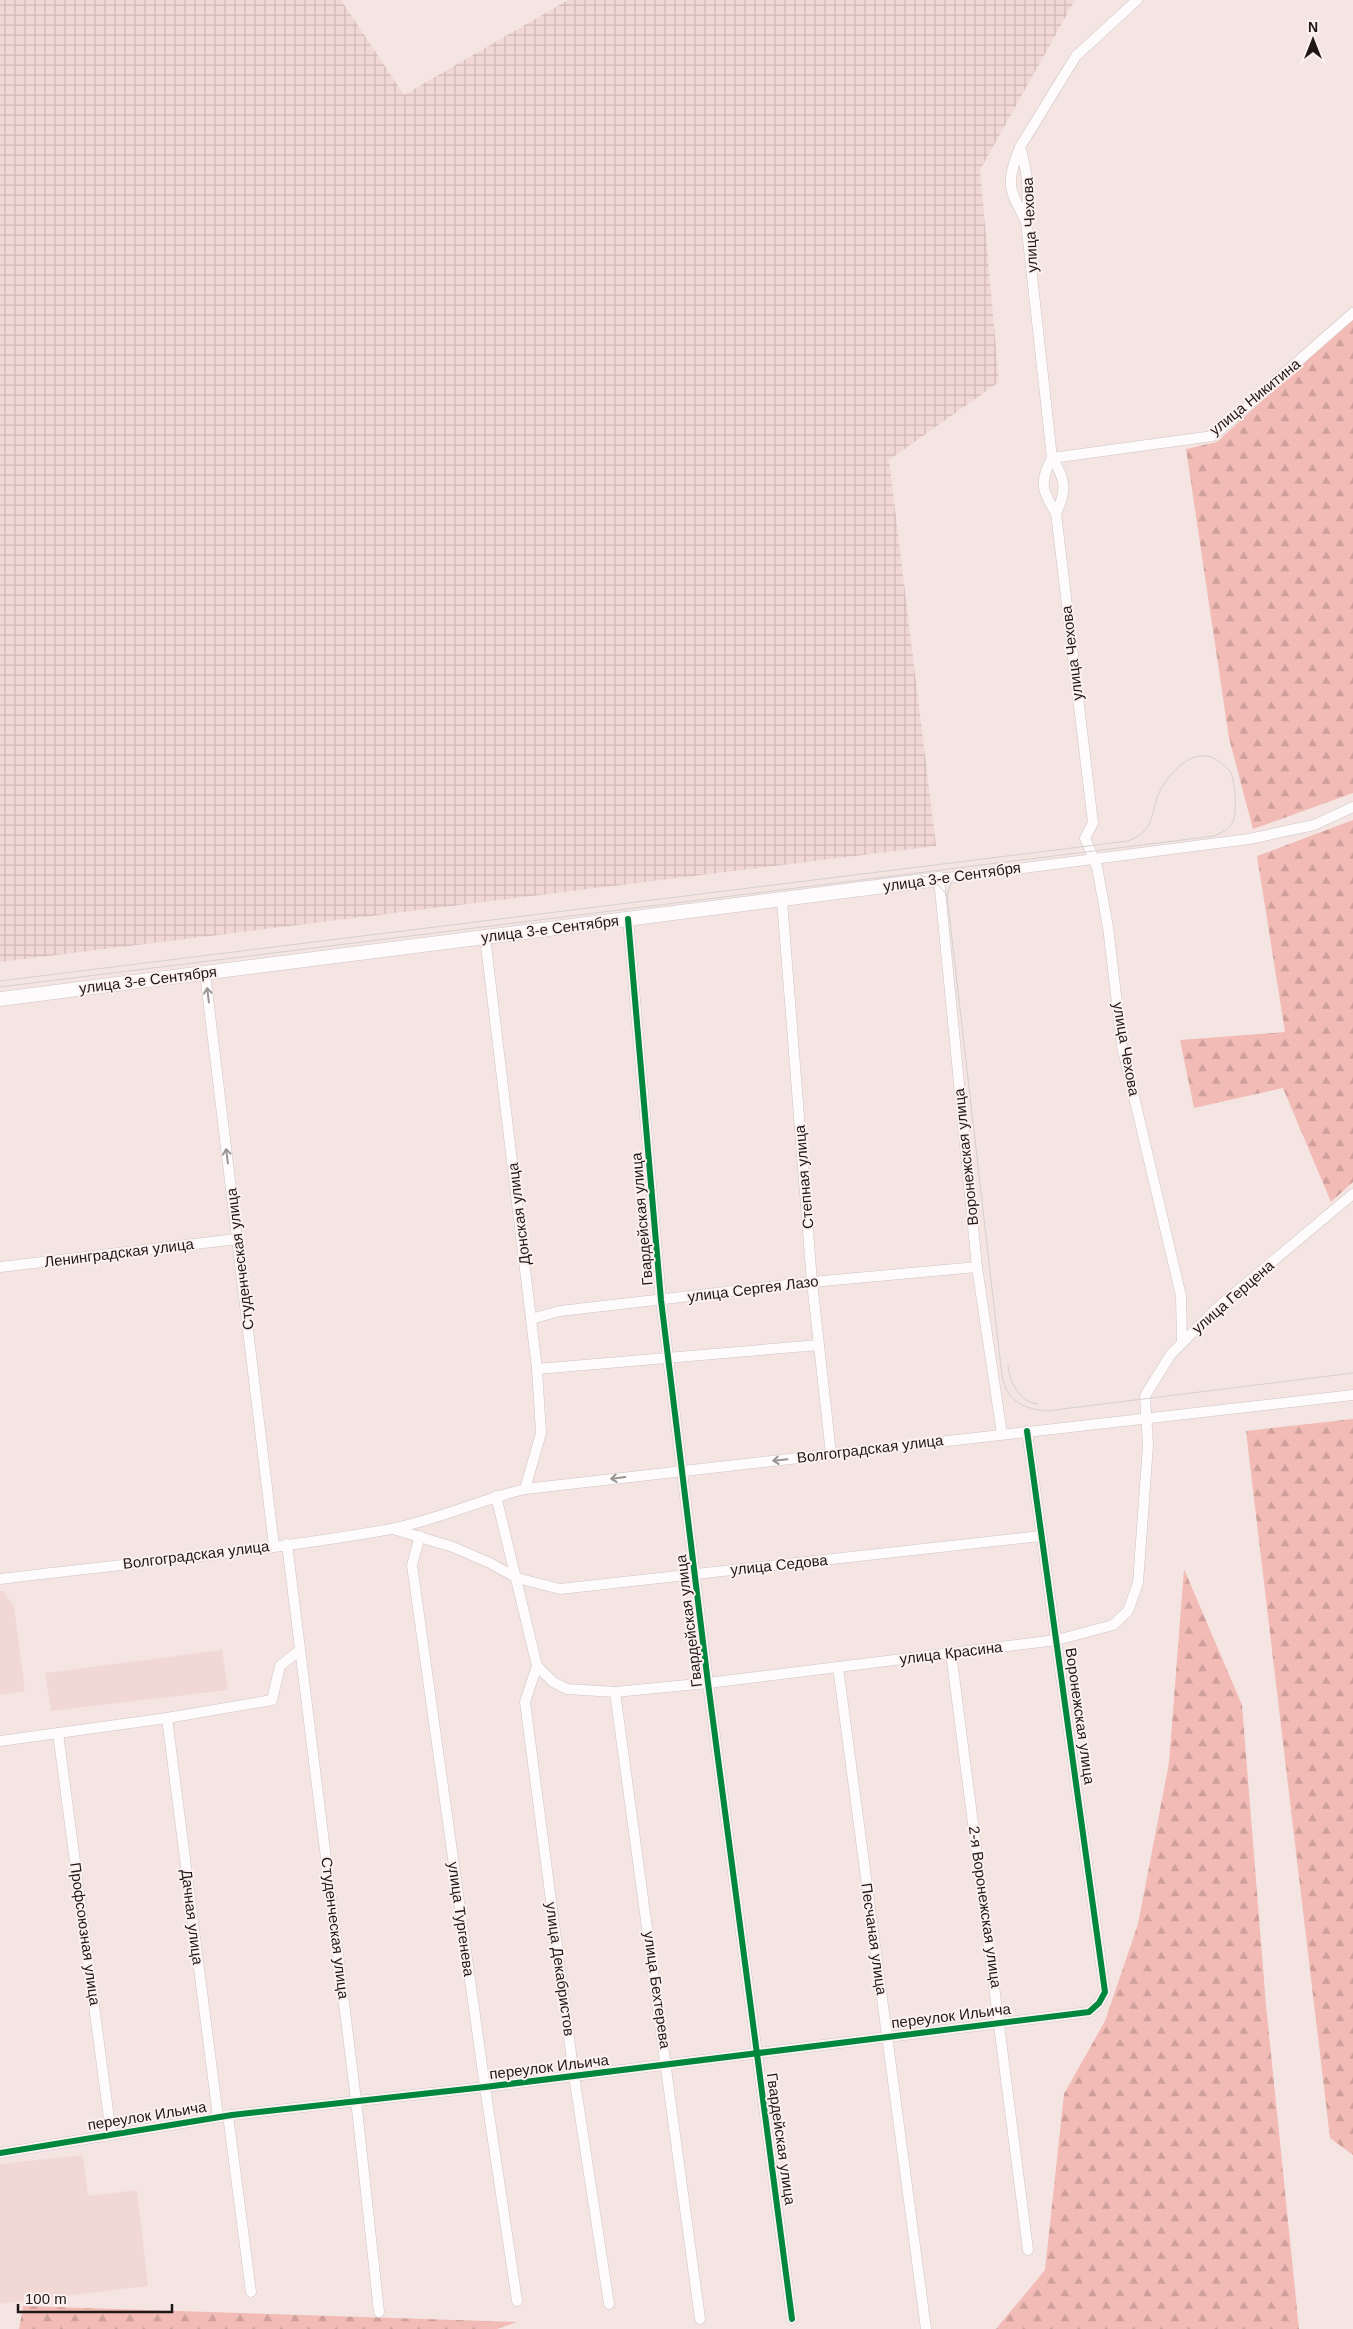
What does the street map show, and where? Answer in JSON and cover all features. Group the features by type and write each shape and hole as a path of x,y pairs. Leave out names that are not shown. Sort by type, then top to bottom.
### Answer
{"street":[{"path":"1026,220 1011,193 1013,166 1020,147 1076,56 1138,0"},
{"name":"улица Чехова","path":"1020,147 1027,167 1029,195 1026,220 1052,458 1062,472 1065,496 1056,513 1093,823 1085,838 1097,867 1106,918 1122,1046 1181,1296 1182,1342"},
{"name":"улица Никитина","path":"1052,458 1213,436 1353,313"},
{"path":"1052,458 1043,474 1045,497 1056,513"},
{"name":"улица 3-е Сентября","path":"0,999 782,900 1092,857 1249,839 1314,825 1353,807"},
{"name":"Воронежская улица","path":"939,878 977,1267 1002,1434"},
{"name":"Степная улица","path":"782,900 812,1282 831,1454"},
{"name":"Гвардейская улица","path":"628,919 661,1300 708,1683 792,2319"},
{"name":"Донская улица","path":"486,937 537,1369 541,1433 525,1490"},
{"name":"Студенческая улица","path":"205,972 274,1546"},
{"name":"улица Герцена","path":"1146,1420 1145,1396 1171,1354 1217,1308 1353,1194"},
{"name":"Ленинградская улица","path":"0,1267 237,1239"},
{"name":"улица Сергея Лазо","path":"531,1319 560,1311 812,1282 977,1267"},
{"path":"537,1369 819,1345"},
{"name":"Волгоградская улица","path":"0,1579 274,1546 392,1528 443,1516 496,1496 525,1490 683,1470 1027,1431 1146,1420 1353,1395"},
{"name":"улица Красина","path":"537,1666 553,1682 566,1689 615,1692 708,1683 1057,1640 1113,1625 1124,1617 1133,1601 1139,1573 1148,1445 1146,1420"},
{"name":"Воронежская улица","path":"1027,1431 1105,1992 1100,2003"},
{"path":"496,1496 537,1666"},
{"name":"Волгоградская улица","path":"392,1528 472,1554 517,1578"},
{"name":"улица Тургенева","path":"420,1536 412,1566 517,2301"},
{"name":"улица Седова","path":"517,1578 560,1589 1041,1536"},
{"name":"Студенческая улица","path":"286,1544 356,2100 378,2312"},
{"path":"0,1742 167,1718 272,1700 280,1666 300,1650"},
{"name":"2-я Воронежская улица","path":"951,1653 1001,2023 1028,2250"},
{"name":"улица Декабристов","path":"537,1666 525,1702 574,2076 609,2304"},
{"name":"Песчаная улица","path":"838,1667 926,2329"},
{"name":"улица Бехтерева","path":"615,1692 700,2319"},
{"name":"Дачная улица","path":"167,1718 223,2116 251,2292"},
{"name":"Профсоюзная улица","path":"58,1733 111,2134"},
{"name":"переулок Ильича","path":"0,2154 223,2116 485,2087 1090,2012 1100,2003"}],"shaded area":[{"path":"0,0 341,0 404,95 568,0 1075,0 980,170 999,382 889,460 936,846 0,962"},
{"path":"0,1591 3,1591 14,1606 25,1691 0,1695"},
{"path":"222,1650 228,1690 51,1711 45,1673"},
{"path":"83,2155 88,2196 137,2190 148,2286 0,2304 0,2164"}],"green space":[{"path":"1353,318 1353,793 1253,829 1229,738 1186,449 1217,442"},
{"path":"1353,820 1353,1182 1331,1202 1283,1088 1194,1108 1180,1040 1285,1032 1257,856"},
{"path":"1353,1419 1353,2155 1330,2138 1246,1431"},
{"path":"1184,1569 1242,1705 1266,2005 1299,2329 996,2329 1045,2270 1064,2094 1105,2021 1138,1924 1169,1763"},
{"path":"23,2306 517,2322 497,2329 19,2329"}],"tram line":[{"path":"0,981 1128,841 1141,834 1148,826 1161,789 1172,773 1187,761 1195,757 1204,756 1212,758 1230,771 1233,781 1235,797 1234,819 1226,829 1214,836 0,987"},
{"path":"964,867 952,881 947,895 1002,1376 1008,1392 1017,1402 1030,1408 1046,1411 1353,1373"},
{"path":"920,875 933,879 947,895"},
{"path":"1008,1366 1016,1390 1025,1399 1037,1404"}],"cycle path":[{"path":"628,919 661,1300 708,1683 792,2319"},
{"path":"0,2153 232,2115 485,2087 1089,2012 1099,2003 1105,1992 1027,1431"}]}
